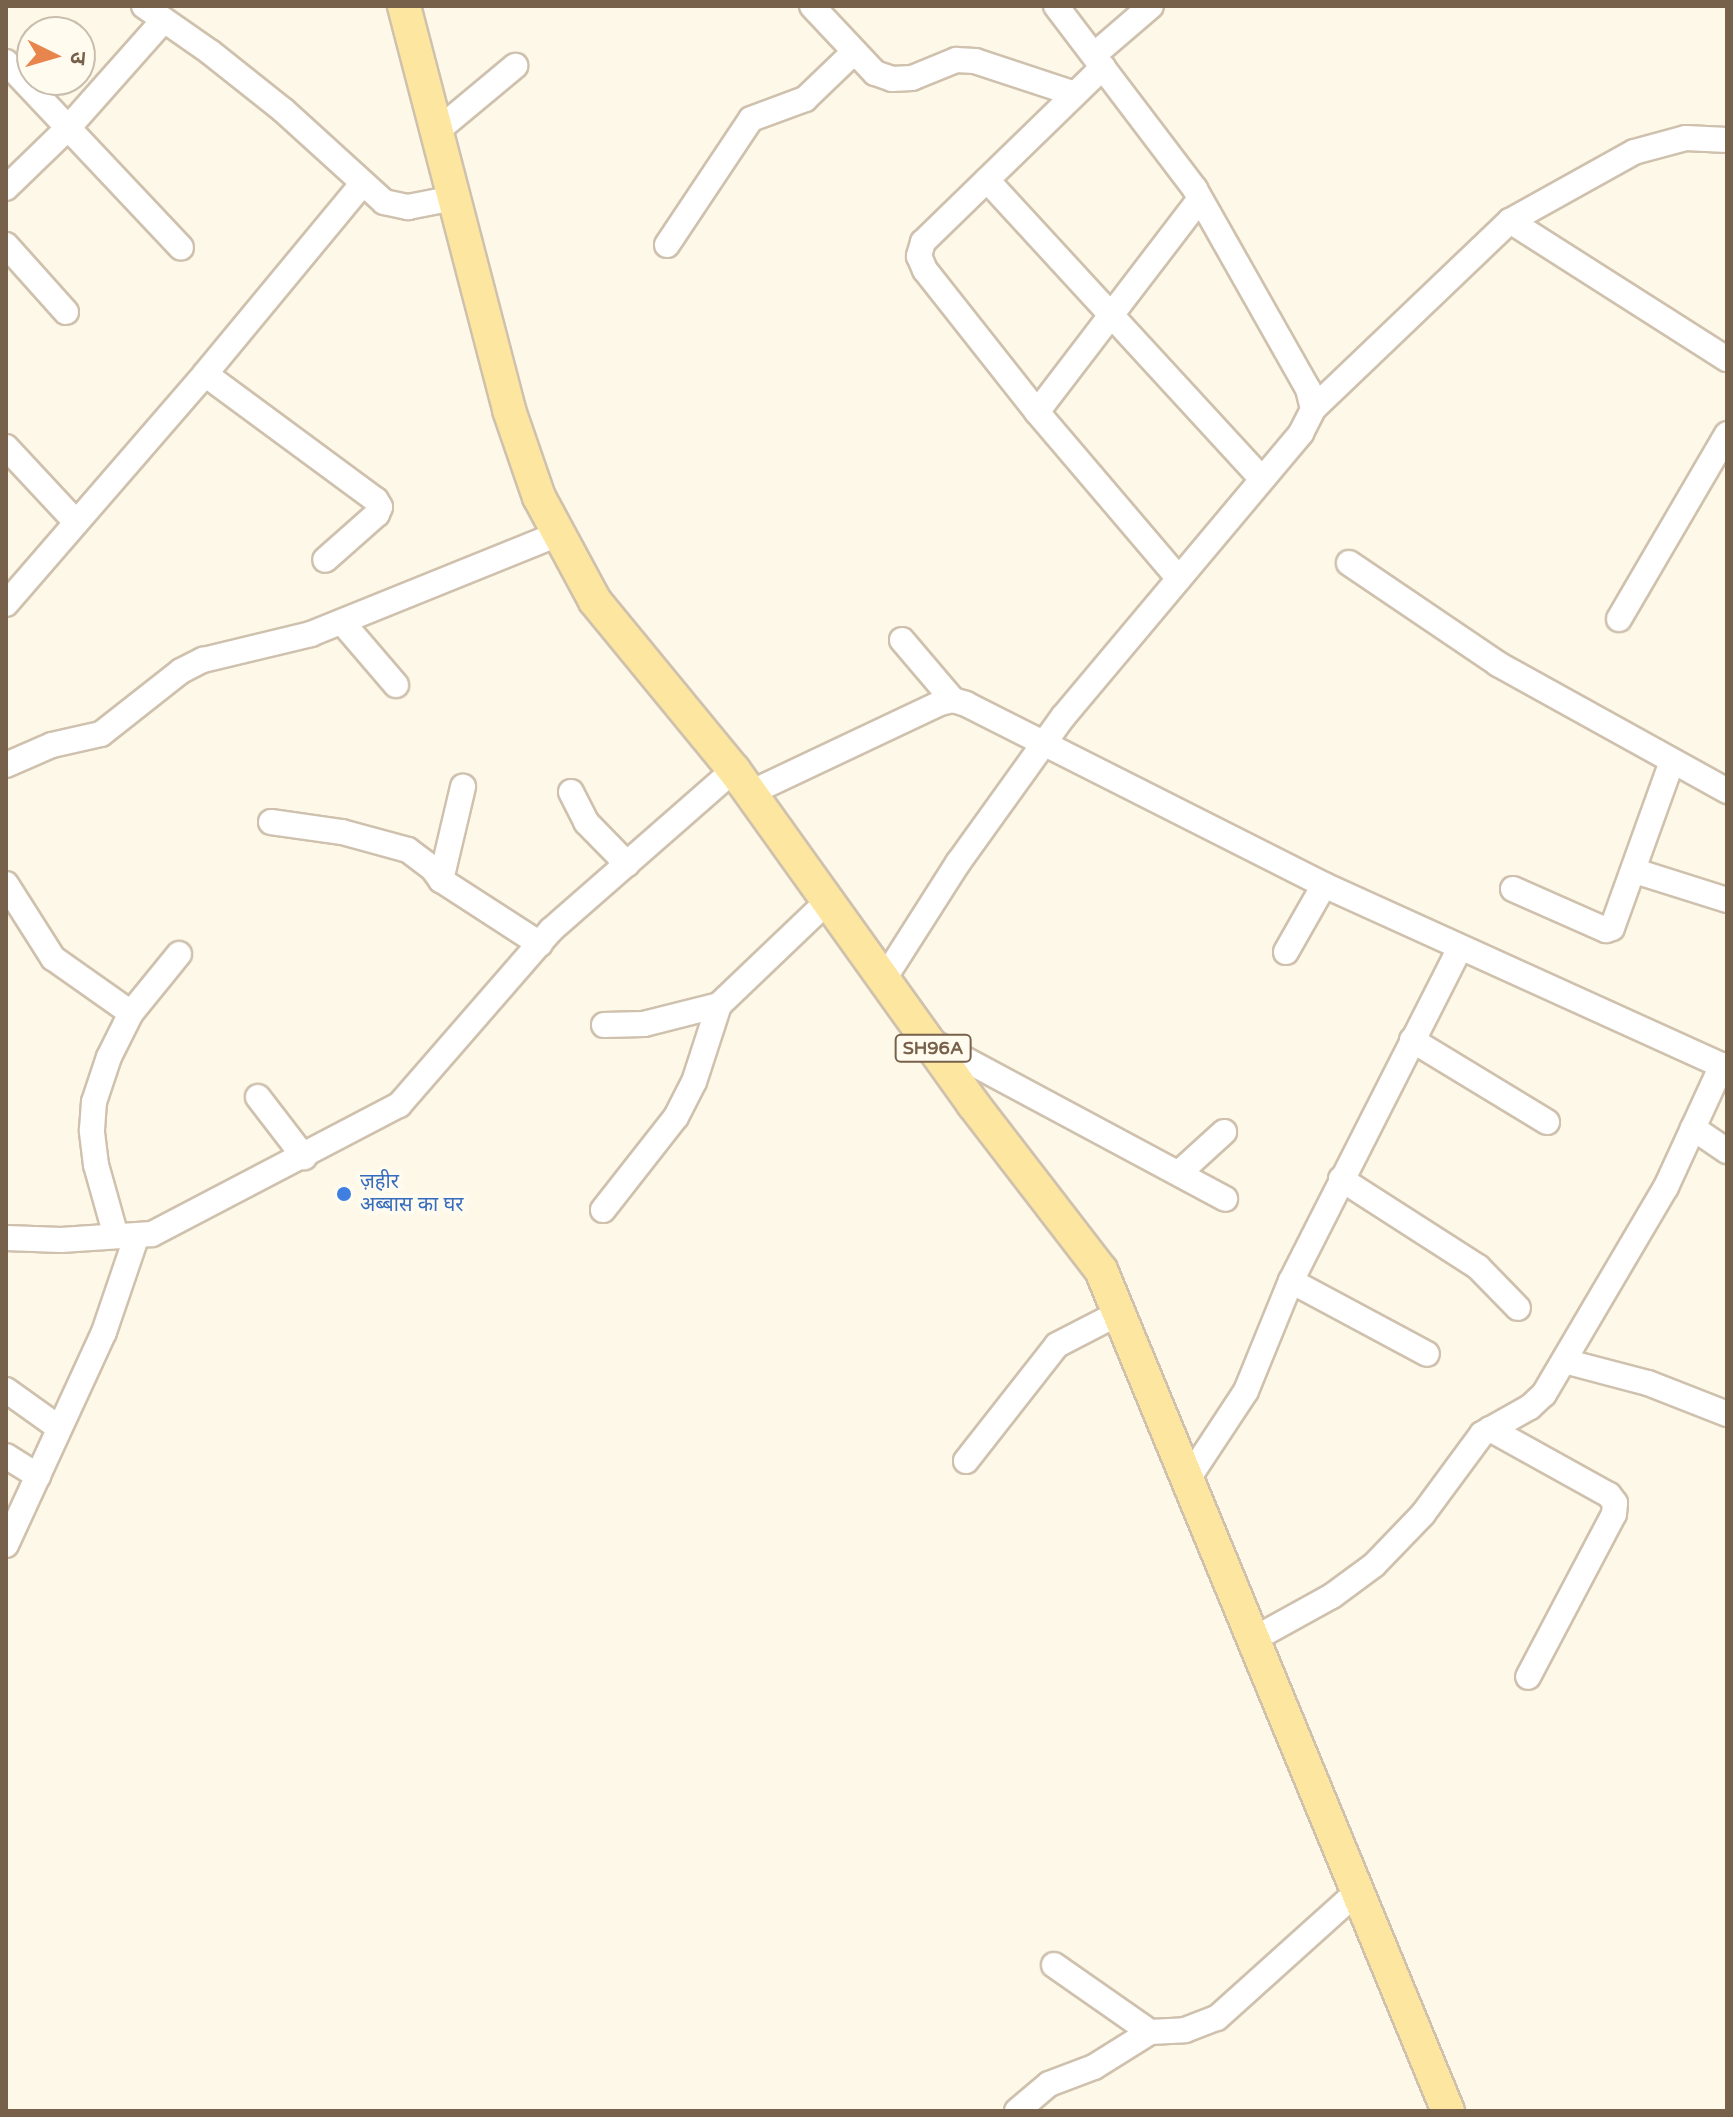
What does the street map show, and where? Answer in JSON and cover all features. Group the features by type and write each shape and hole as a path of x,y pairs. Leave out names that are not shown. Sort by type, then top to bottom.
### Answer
{"main road":[{"name":"SH96A","path":"404,6 509,410 539,497 595,601 742,781 926,1039 1101,1270 1448,2111"}],"street":[{"path":"812,6 875,73 892,79 912,78 956,60 975,61 1075,94"},
{"path":"1056,6 1200,199 1308,389 1313,409"},
{"path":"1151,6 1098,61 1075,94 923,242 919,256 925,270 1037,412 1179,579"},
{"path":"6,188 68,128 154,13 283,110 384,202 408,207 454,198"},
{"path":"667,245 751,119 805,99 854,52"},
{"path":"6,62 181,248"},
{"path":"437,131 515,66"},
{"path":"884,979 958,863 1045,742 1301,433 1313,409 1510,221 1634,152 1686,138 1727,140"},
{"path":"987,180 1262,479"},
{"path":"6,604 205,374 362,184"},
{"path":"1037,412 1113,317 1200,199"},
{"path":"1510,221 1727,359"},
{"path":"6,245 66,312"},
{"path":"205,374 376,500 380,507 377,514 325,560"},
{"path":"1619,619 1727,434"},
{"path":"6,447 76,522"},
{"path":"6,765 52,745 101,734 181,671 203,660 290,641 559,534"},
{"path":"1349,563 1498,664 1727,791"},
{"path":"342,622 396,685"},
{"path":"902,640 953,700 1045,742 1324,885 1724,1067 1666,1187 1538,1401 1476,1440 1423,1514 1374,1565 1332,1596 1254,1639"},
{"path":"6,1238 152,1234 399,1105 540,944 627,864 742,781 953,700"},
{"path":"1513,889 1609,930 1635,871 1672,761"},
{"path":"441,880 463,787"},
{"path":"571,792 586,822 627,864"},
{"path":"271,822 342,832 408,850 433,869 441,880 540,944"},
{"path":"1635,871 1727,900"},
{"path":"6,884 53,958 131,1013"},
{"path":"1286,952 1324,885"},
{"path":"603,1210 676,1117 694,1082 719,1005 828,901"},
{"path":"1188,1479 1246,1391 1291,1281 1460,948"},
{"path":"7,1540 104,1332 126,1235 96,1165 92,1130 94,1102 101,1078 131,1013 179,954"},
{"path":"604,1025 644,1024 719,1005"},
{"path":"926,1039 1225,1199"},
{"path":"1412,1040 1547,1122"},
{"path":"258,1097 304,1157"},
{"path":"1693,1128 1727,1151"},
{"path":"1179,1173 1224,1132"},
{"path":"1341,1179 1478,1267 1518,1308"},
{"path":"1291,1281 1427,1354"},
{"path":"966,1461 1057,1345 1119,1313"},
{"path":"1564,1361 1648,1383 1727,1414"},
{"path":"6,1390 59,1428"},
{"path":"1490,1429 1609,1495 1615,1503 1614,1514 1528,1677"},
{"path":"6,1456 38,1476"},
{"path":"1017,2111 1049,2084 1094,2067 1150,2032 1185,2030 1217,2018 1358,1891"},
{"path":"1054,1965 1150,2032"}],"place":[{"name":"ज़हीर अब्बास का घर","path":"344,1194"}]}
